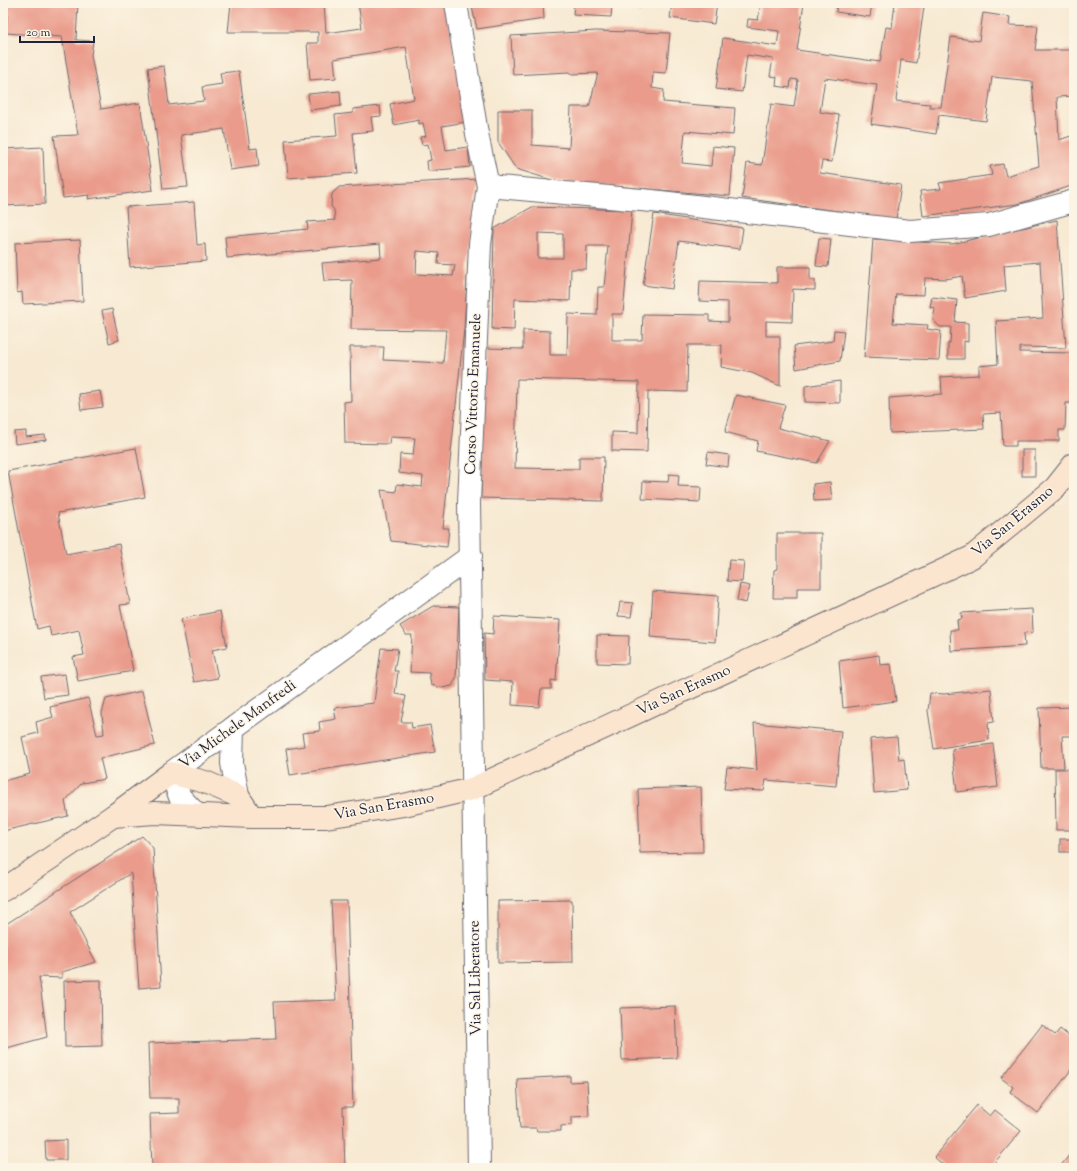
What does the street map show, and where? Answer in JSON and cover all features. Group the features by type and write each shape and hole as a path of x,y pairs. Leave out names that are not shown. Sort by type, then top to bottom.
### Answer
{"main road":[{"name":"Via San Erasmo","path":"113,816 155,813 252,817 326,817 404,805 472,789 972,557 1055,488 1074,464"},
{"path":"172,773 205,782 238,796 252,817"},
{"name":"Via Michele Manfredi","path":"3,890 113,816 172,773"}],"street":[{"name":"Corso Vittorio Emanuele","path":"456,3 477,134 488,186 480,244 469,503 472,789"},
{"path":"488,186 652,201 910,231 990,225 1074,201"},
{"name":"Via Michele Manfredi","path":"172,773 470,556"},
{"path":"233,728 232,763 238,796"},
{"path":"172,773 180,797 196,814"},
{"name":"Via Sal Liberatore","path":"472,789 479,1168"}],"building":[{"path":"8,3 78,3 76,40 93,41 91,55 101,109 140,103 153,190 88,199 89,195 63,198 54,136 78,135 62,37 6,33"},
{"path":"231,3 311,3 312,5 324,3 326,33 362,28 358,3 446,3 466,122 442,126 446,150 468,147 470,167 428,171 427,161 431,160 428,144 422,145 420,137 426,136 423,123 419,124 419,120 394,125 390,104 414,99 406,47 334,59 336,78 310,80 307,43 318,43 318,32 228,32"},
{"path":"471,3 543,3 544,19 477,29"},
{"path":"574,3 642,3 641,8 612,5 611,17 573,15"},
{"path":"672,3 717,3 714,24 670,18"},
{"path":"761,3 804,3 797,50 880,62 886,27 892,28 895,3 924,7 916,63 901,60 896,101 930,104 930,107 941,107 951,37 979,41 983,13 1010,17 1009,25 1038,26 1035,50 1071,50 1071,55 1074,55 1074,96 1057,97 1059,140 1074,135 1074,185 1018,204 923,216 920,191 941,189 939,183 992,175 990,166 1003,164 1006,176 1039,166 1032,81 992,77 986,121 939,115 936,134 871,124 877,85 825,78 820,112 839,115 832,162 822,161 820,173 901,185 896,219 742,198 747,163 762,165 771,104 794,107 798,80 791,79 790,88 776,86 777,77 770,76 773,59 747,55 742,92 716,89 723,38 777,46 779,31 747,27 748,19 758,20"},
{"path":"837,3 872,3 870,17 836,12"},
{"path":"596,31 670,33 666,73 653,72 652,88 664,90 663,102 735,108 733,135 685,131 682,163 711,166 713,146 734,148 730,196 555,181 516,169 498,142 498,110 532,110 532,145 569,148 571,107 589,107 598,73 571,74 569,72 513,75 511,36"},
{"path":"164,66 169,105 204,101 202,87 222,84 220,73 239,71 250,149 257,148 259,166 230,170 224,129 181,135 188,187 163,189 148,68"},
{"path":"340,91 341,106 310,110 308,94"},
{"path":"380,106 381,116 371,117 373,131 353,133 357,173 288,178 285,140 337,136 335,115 353,113 353,109"},
{"path":"43,147 45,204 3,206 3,149"},
{"path":"478,179 468,264 464,329 443,528 449,528 447,547 391,541 381,490 396,492 397,484 422,487 423,476 399,473 400,454 413,455 415,438 390,437 389,444 345,443 344,402 351,401 350,347 384,347 383,360 443,363 446,330 351,329 352,280 324,281 322,263 381,258 380,244 227,258 225,237 308,229 307,222 335,220 334,210 331,206 332,194 339,187","holes":["417,251 439,253 438,264 455,265 453,276 416,274"]},
{"path":"194,202 197,245 205,244 206,261 130,267 126,207"},
{"path":"532,207 632,210 623,314 612,314 612,340 642,340 643,314 709,315 709,321 728,322 728,302 699,301 700,281 777,283 777,267 810,267 810,280 815,280 815,290 793,289 792,322 766,321 766,336 780,336 780,386 752,373 721,367 722,345 688,345 687,392 648,391 647,452 612,451 612,432 638,433 639,382 517,379 515,468 579,469 579,457 604,457 603,501 481,498 485,348 523,349 523,330 550,331 550,355 567,355 568,314 597,315 598,287 604,287 608,246 587,246 586,269 571,269 570,301 515,299 514,330 492,329 494,229","holes":["538,233 563,234 563,258 538,258"]},
{"path":"654,214 743,228 740,249 679,241 672,289 643,285"},
{"path":"1057,220 1066,348 1020,347 1020,352 1074,353 1074,403 1066,403 1065,430 1059,430 1059,441 1016,441 1016,446 1003,446 1001,413 983,414 984,429 890,433 889,398 942,394 941,377 979,375 979,366 998,364 996,321 1043,318 1040,262 1004,265 1006,291 965,298 962,276 946,279 925,278 924,295 896,294 893,323 928,325 927,329 941,331 939,360 864,357 873,239 952,244"},
{"path":"819,238 831,239 828,267 816,266"},
{"path":"80,240 83,301 23,304 22,292 17,293 15,243"},
{"path":"932,297 957,300 955,322 968,323 968,342 964,341 964,359 948,359 948,343 950,343 951,327 940,327 933,320 935,308 930,307"},
{"path":"112,309 119,340 109,343 102,311"},
{"path":"834,330 844,331 840,361 796,369 794,346 833,341"},
{"path":"840,381 840,403 805,402 805,386"},
{"path":"100,391 103,407 81,410 79,394"},
{"path":"736,395 785,405 778,428 830,441 817,463 756,451 758,441 725,432"},
{"path":"26,431 26,437 45,435 46,440 15,444 14,432"},
{"path":"136,448 145,497 58,513 66,554 119,544 130,604 120,605 133,671 78,681 73,657 84,655 79,630 51,636 49,626 37,629 8,471"},
{"path":"1022,450 1035,450 1035,476 1022,476"},
{"path":"708,452 729,455 728,467 706,464"},
{"path":"669,474 679,475 678,486 701,487 700,502 642,499 643,481 668,482"},
{"path":"830,482 832,500 814,501 813,484"},
{"path":"777,533 821,533 821,588 797,588 797,598 773,598 774,570 777,569"},
{"path":"729,560 744,561 742,582 727,581"},
{"path":"740,584 750,586 746,603 737,601"},
{"path":"653,591 718,596 715,642 650,637"},
{"path":"620,602 633,603 631,617 618,616"},
{"path":"433,606 459,607 456,678 452,686 442,688 431,685 429,673 410,672 412,635 406,635 400,626"},
{"path":"1032,609 1033,632 1024,633 1025,646 951,651 950,630 958,630 957,620 962,619 961,613"},
{"path":"220,611 227,647 212,650 218,678 194,682 181,619"},
{"path":"494,616 560,620 556,681 551,680 551,689 541,689 539,707 512,705 513,682 485,680 484,633 493,634"},
{"path":"597,635 629,636 628,664 597,663"},
{"path":"381,648 398,649 394,671 398,671 395,694 406,696 401,722 411,722 412,728 430,725 435,752 290,775 286,749 304,746 302,733 320,731 319,722 336,719 334,708 374,703"},
{"path":"879,655 880,665 891,664 896,701 843,708 839,661"},
{"path":"65,674 68,695 44,698 41,677"},
{"path":"991,689 994,722 988,723 989,740 934,749 928,711 930,693 944,694"},
{"path":"142,691 155,745 100,758 105,779 82,783 65,801 68,816 3,831 3,781 30,774 22,737 38,733 36,722 53,717 50,707 88,698 97,735 104,734 102,713 106,699"},
{"path":"1074,707 1074,736 1062,736 1064,768 1041,768 1039,708"},
{"path":"754,723 841,731 836,786 766,780 764,791 724,789 727,767 757,770"},
{"path":"897,737 899,760 904,759 907,790 874,793 870,739"},
{"path":"993,744 998,787 957,792 952,749"},
{"path":"1055,769 1074,769 1074,830 1056,830"},
{"path":"701,787 703,852 640,853 638,789"},
{"path":"142,836 153,848 161,986 139,988 131,873 70,912 96,962 62,972 62,978 39,977 47,1037 3,1049 3,926"},
{"path":"1060,839 1074,839 1074,852 1060,852"},
{"path":"572,900 573,962 498,963 498,901"},
{"path":"331,901 347,901 353,1107 343,1107 345,1168 152,1168 150,1114 179,1113 179,1098 150,1098 148,1043 276,1039 274,1002 336,1000"},
{"path":"101,980 102,1046 65,1047 64,981"},
{"path":"675,1006 677,1058 622,1060 620,1008"},
{"path":"1042,1025 1055,1035 1060,1029 1074,1040 1074,1066 1038,1113 1010,1092 1013,1087 1001,1078"},
{"path":"570,1076 570,1082 587,1081 589,1116 572,1117 572,1125 561,1126 561,1131 537,1131 536,1128 520,1128 517,1079"},
{"path":"977,1105 990,1116 995,1110 1021,1131 990,1168 944,1168 946,1167 934,1157"},
{"path":"66,1140 66,1160 46,1160 45,1141"},
{"path":"1074,1149 1074,1168 1059,1168"}]}
